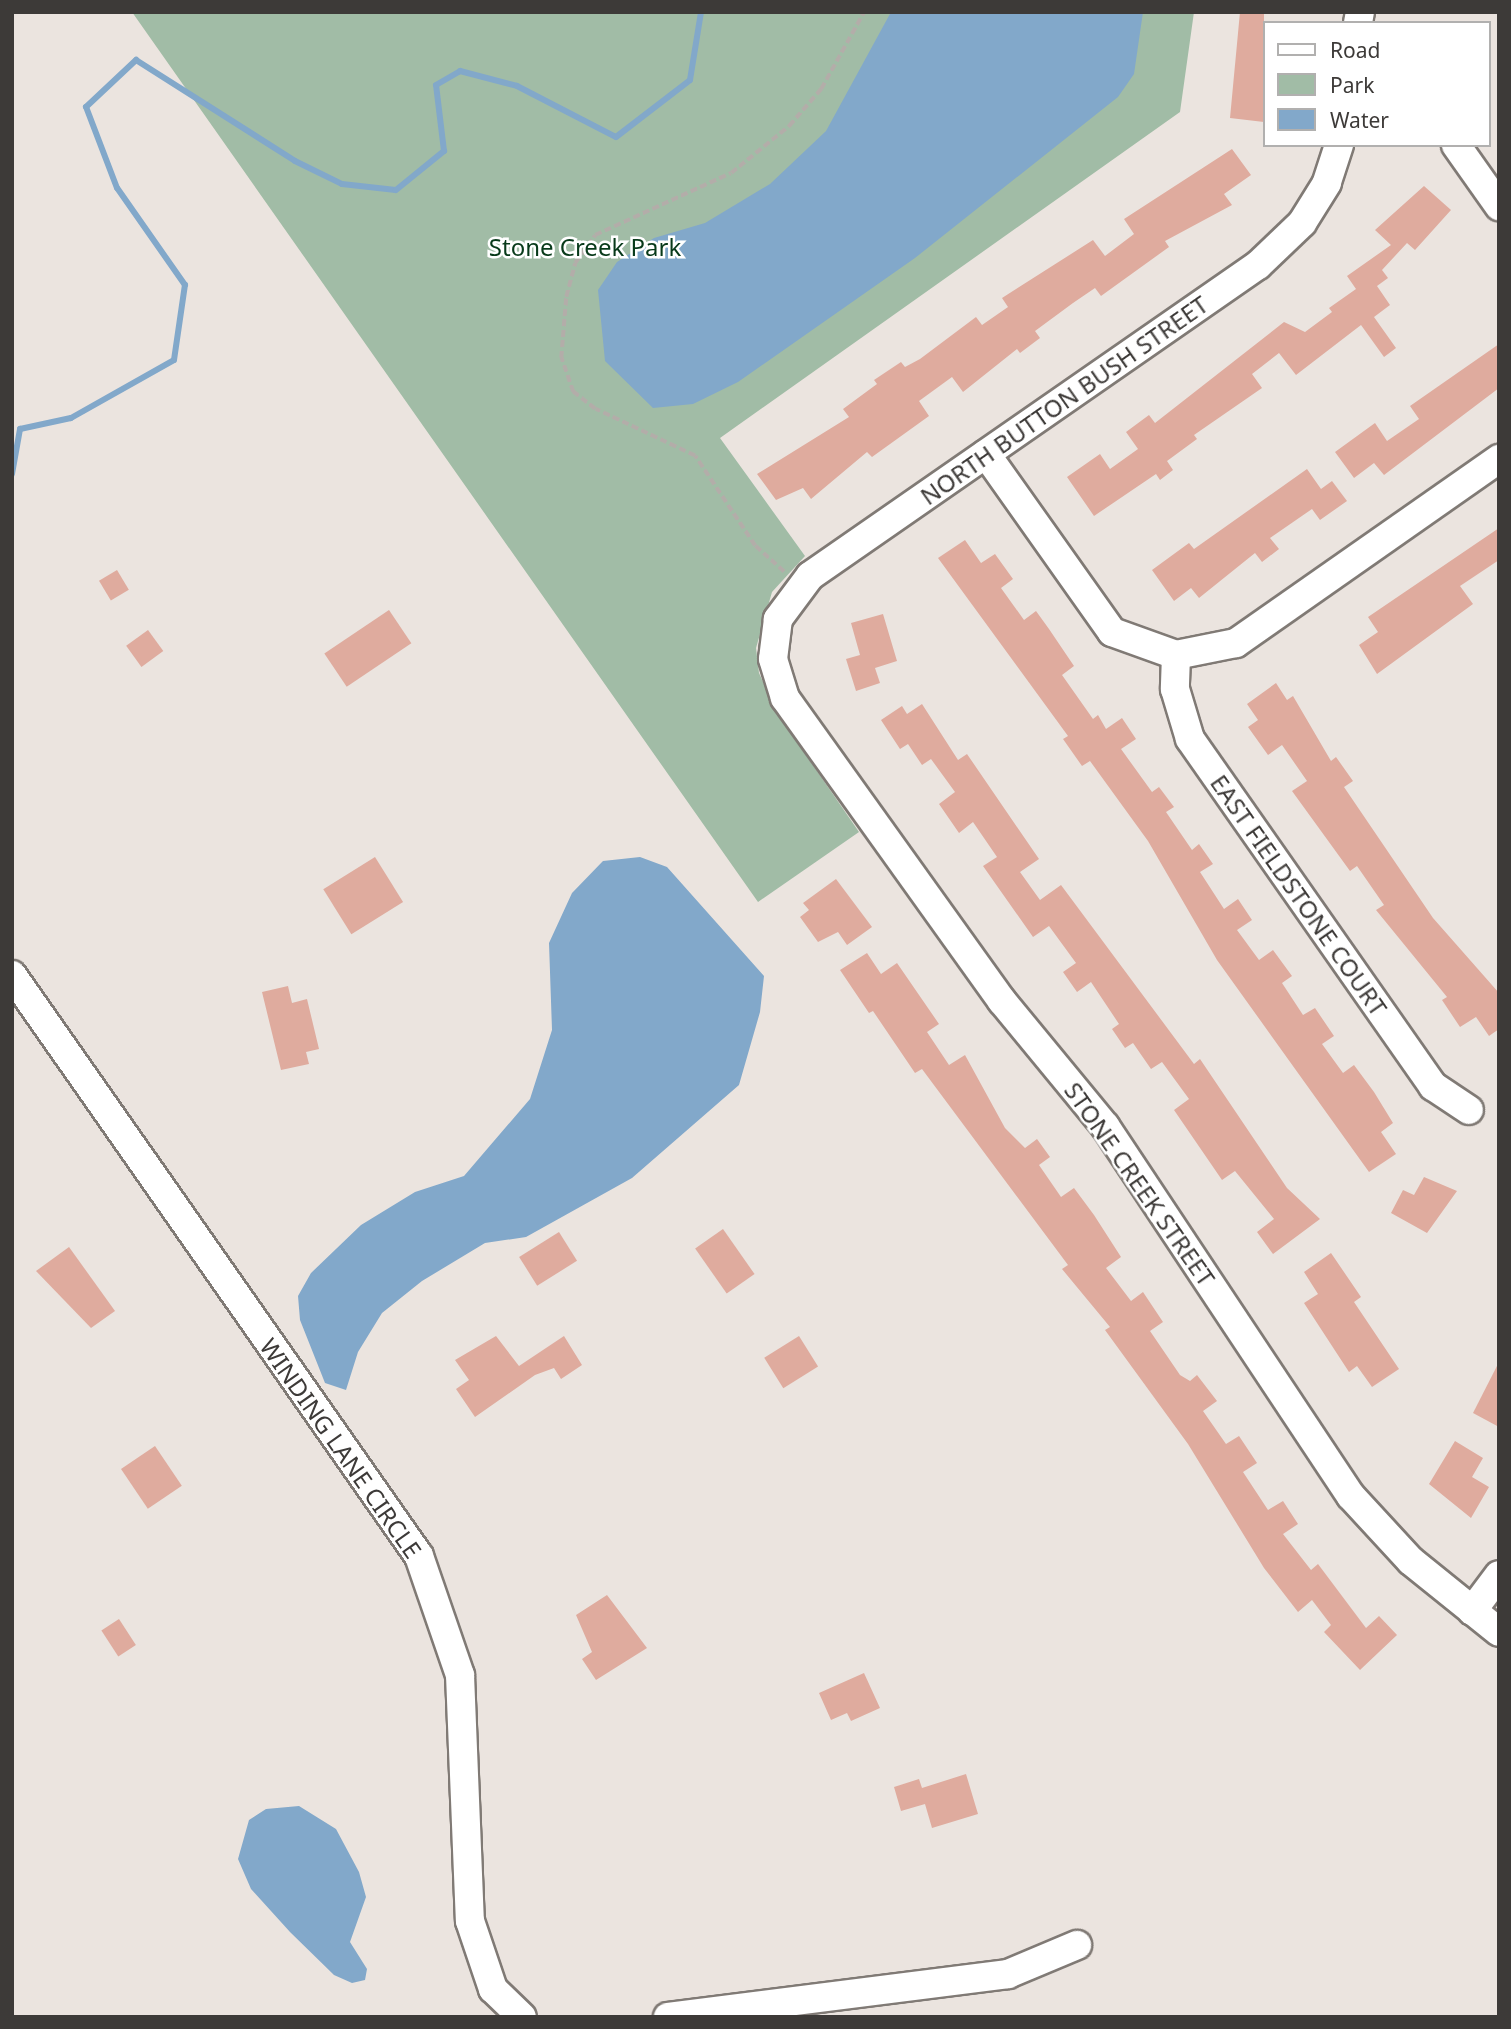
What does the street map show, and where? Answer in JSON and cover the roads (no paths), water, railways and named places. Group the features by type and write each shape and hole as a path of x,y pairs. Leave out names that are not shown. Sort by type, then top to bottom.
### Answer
{"street":[{"name":"NORTH BUTTON BUSH STREET","path":"773,641 786,605 810,576 1258,265 1303,223 1338,147"},
{"path":"1457,147 1499,206"},
{"path":"986,454 1112,632 1176,656 1236,643 1499,459"},
{"name":"STONE CREEK STREET","path":"773,641 785,698 1002,1001 1105,1126 1351,1496 1411,1561 1499,1632"},
{"name":"EAST FIELDSTONE COURT","path":"1176,656 1175,690 1189,739 1433,1086 1469,1110"},
{"name":"WINDING LANE CIRCLE","path":"12,975 419,1556 460,1675 470,1922 493,1989 522,2017"},
{"path":"1472,1611 1499,1575"},
{"path":"668,2017 1008,1975 1077,1945"}],"water":[{"path":"891,12 1143,12 1134,74 1118,97 915,258 738,382 693,404 653,408 605,361 598,290 617,262 654,238 705,223 770,184 826,131"},
{"path":"640,857 667,867 764,976 760,1012 739,1085 632,1178 526,1237 485,1243 422,1281 382,1313 358,1352 346,1390 325,1383 300,1320 298,1296 311,1273 361,1225 415,1192 464,1176 530,1099 552,1030 549,943 572,893 603,861"},
{"path":"299,1806 336,1829 359,1872 366,1897 350,1942 367,1969 365,1980 352,1983 334,1975 251,1889 238,1859 249,1820 266,1809"}],"waterway":[{"path":"12,474 20,429 71,418 174,360 185,285 117,188 86,107 136,60 295,161 342,184 396,190 444,151 436,85 460,71 517,86 616,137 690,80 701,12"}],"park label":[{"name":"Stone Creek Park","path":"585,247"}]}
